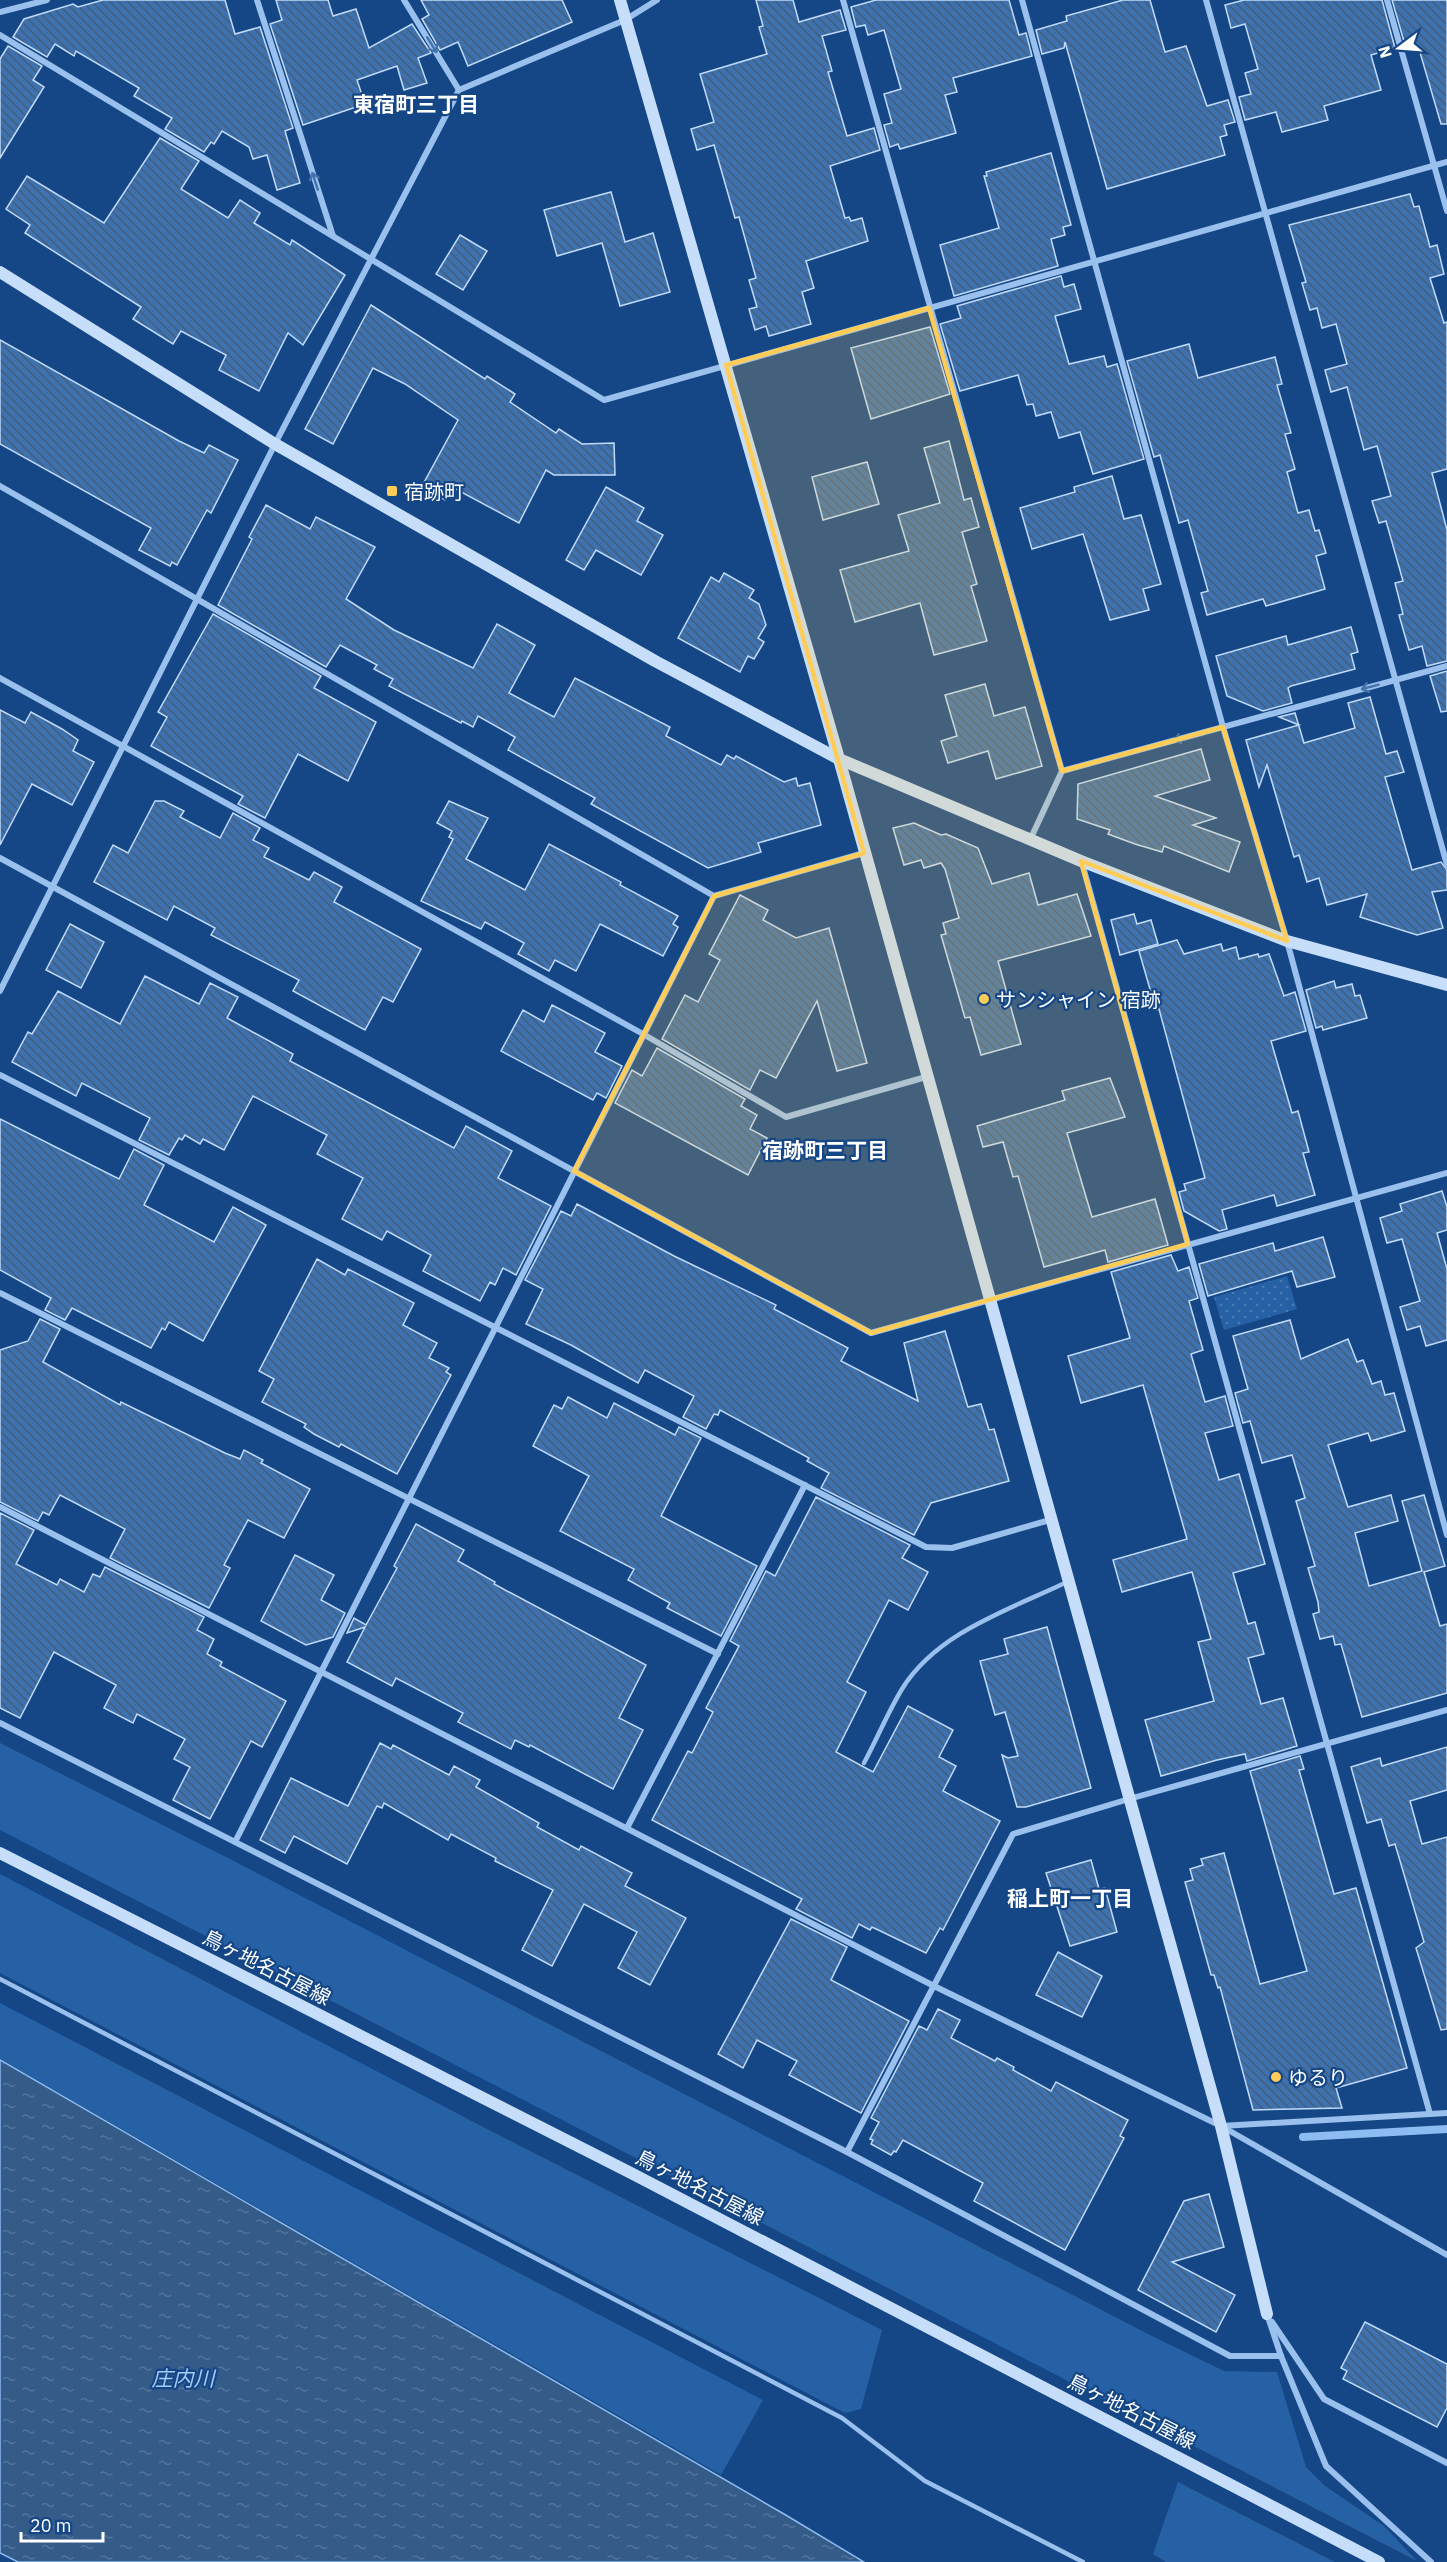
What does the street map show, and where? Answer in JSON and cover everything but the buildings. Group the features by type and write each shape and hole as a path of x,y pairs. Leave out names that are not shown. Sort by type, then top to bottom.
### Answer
{"street":[{"path":"0,12 47,0"},
{"path":"257,0 333,237"},
{"path":"404,0 459,90"},
{"path":"620,0 839,759 1067,1582 1221,2126 1267,2314 1281,2356 1326,2466 1431,2562"},
{"path":"0,991 275,444 459,90 625,20 657,0"},
{"path":"843,0 1062,771 1030,840"},
{"path":"1022,0 1223,727 1287,941 1447,1535"},
{"path":"1206,0 1447,865"},
{"path":"1387,0 1447,211"},
{"path":"0,35 604,400 1447,162"},
{"path":"0,272 275,444 655,661 839,759 1081,861 1287,941 1447,985"},
{"path":"0,486 714,896 864,853"},
{"path":"1062,771 1447,666"},
{"path":"0,678 643,1034 786,1117 926,1077"},
{"path":"0,858 872,1333 1447,1173"},
{"path":"1081,861 1430,2114"},
{"path":"235,1842 714,896"},
{"path":"0,1075 926,1547 952,1548 1050,1520"},
{"path":"0,1293 718,1654"},
{"path":"627,1828 805,1485"},
{"path":"0,1508 322,1670 934,1986 1221,2126 1447,2255"},
{"path":"847,2152 1013,1834 1447,1710"},
{"path":"0,1723 847,2152 1230,2356 1281,2356"},
{"name":"鳥ヶ地名古屋線","path":"0,1853 631,2173 1380,2562"},
{"path":"1221,2126 1447,2112"},
{"path":"1267,2314 1324,2399 1447,2463"}],"lane":[{"path":"864,1763 903,1687 937,1650 964,1632 1067,1582"},
{"path":"0,1979 842,2418 925,2481 1083,2562"}],"highlighted area":[{"path":"929,308 1062,771 1223,727 1287,941 1081,861 1188,1244 871,1333 574,1171 714,896 864,853 726,365"}],"shaded area":[{"path":"1287,1276 1297,1309 1224,1330 1214,1297"},
{"path":"0,1743 228,1858 1150,2335 1224,2371 1277,2372 1306,2467 1325,2486 1384,2526 1417,2561 0,1830"},
{"path":"0,1874 485,2128 882,2330 861,2409 845,2413 0,1973"},
{"path":"0,2003 763,2400 721,2475 0,2059"},
{"path":"1178,2482 1335,2562 1166,2562 1153,2554"}],"water":[{"name":"庄内川","path":"0,2060 864,2562 18,2562 0,2553"}],"waterway":[{"path":"1303,2137 1447,2129"}],"place":[{"name":"宿跡町","path":"392,491"},
{"name":"サンシャイン 宿跡","path":"984,999"},
{"name":"ゆるり","path":"1276,2077"}],"district":[{"name":"東宿町三丁目","path":"416,104"},
{"name":"宿跡町三丁目","path":"825,1150"},
{"name":"稲上町一丁目","path":"1070,1898"}]}
